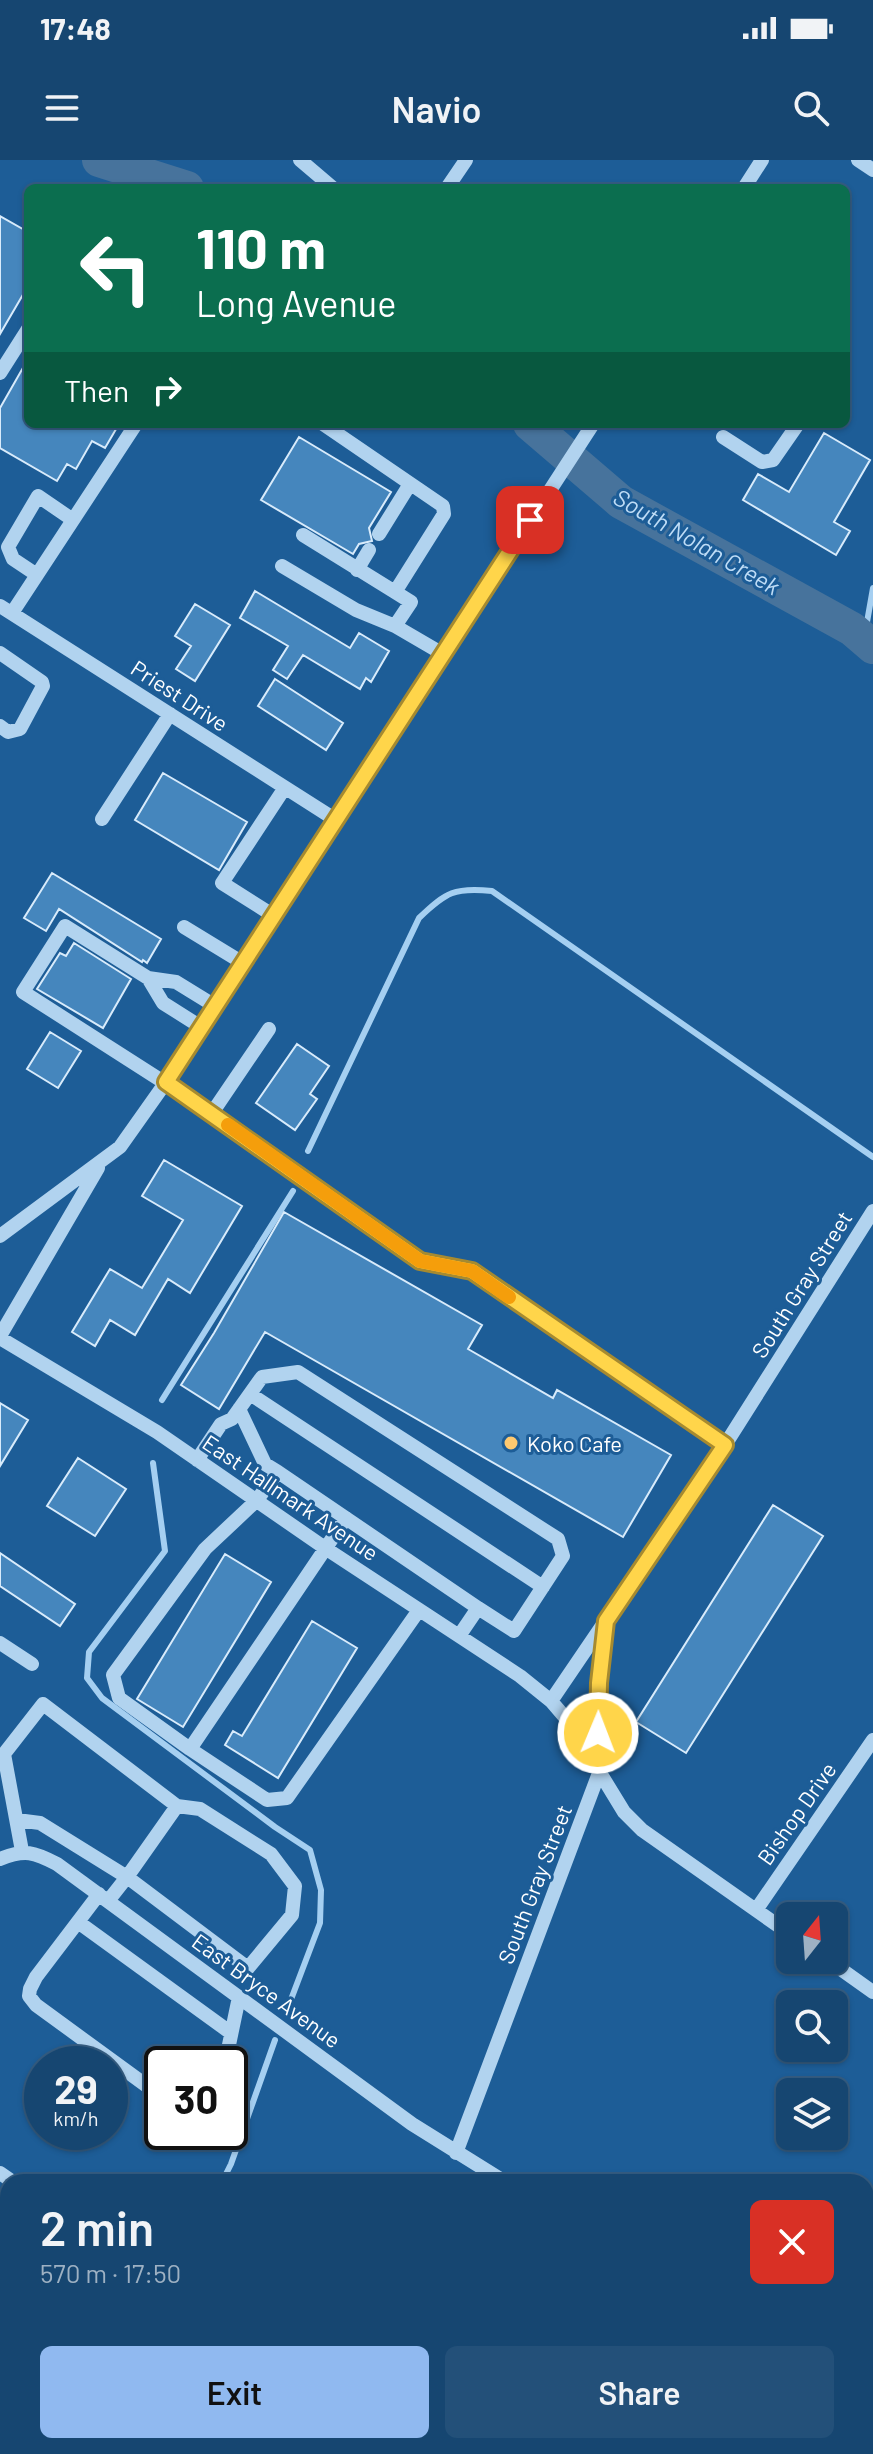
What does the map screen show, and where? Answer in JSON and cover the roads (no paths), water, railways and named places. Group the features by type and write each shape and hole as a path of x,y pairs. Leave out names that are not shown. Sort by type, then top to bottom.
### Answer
{"street":[{"path":"450,184 466,160"},
{"path":"747,184 762,160"},
{"path":"858,160 873,170"},
{"path":"300,161 328,184"},
{"path":"0,373 4,356 24,334"},
{"path":"6,610 37,575 133,428"},
{"path":"329,428 443,506 444,514 395,592"},
{"path":"0,1236 120,1147 166,1082 590,428"},
{"path":"723,437 762,462 773,460 795,428"},
{"path":"379,534 410,484"},
{"path":"37,575 13,559 8,547 38,496 73,520"},
{"path":"303,535 411,602 395,626"},
{"path":"357,570 369,550"},
{"path":"282,566 356,610 395,626 443,654"},
{"name":"Priest Drive","path":"6,610 336,820"},
{"path":"0,653 42,682 43,686 20,729 8,732 0,726"},
{"path":"102,819 170,714"},
{"path":"274,916 222,883 284,789"},
{"path":"215,1006 176,982 148,978 65,926 23,992 212,1113 420,1261 472,1271 725,1445"},
{"path":"184,927 243,963"},
{"path":"148,978 163,1003 201,1027"},
{"path":"212,1113 269,1029"},
{"path":"0,1337 102,1161"},
{"name":"South Gray Street","path":"551,1701 725,1445 873,1211"},
{"name":"East Hallmark Avenue","path":"0,1337 157,1432 325,1548 520,1676 551,1701 569,1722 624,1812 642,1830 776,1924"},
{"path":"197,1460 221,1424 232,1419 239,1409 262,1377 298,1372 558,1539 563,1556 514,1631 265,1464 239,1409"},
{"path":"250,1394 543,1587"},
{"path":"278,1472 256,1501 205,1549 113,1675 119,1698 267,1800 287,1798 419,1610"},
{"path":"190,1749 346,1518"},
{"path":"459,1636 478,1608"},
{"name":"South Gray Street","path":"456,2153 599,1773 599,1683 606,1621"},
{"path":"0,1643 32,1664"},
{"path":"0,1859 22,1851 4,1754 43,1704 177,1806 200,1809 271,1854 295,1886 292,1915 248,1968 235,1994 228,2046"},
{"name":"Bishop Drive","path":"756,1910 873,1740"},
{"path":"144,2084 31,1999 32,1984 78,1922 127,1877 177,1806"},
{"path":"17,1820 40,1823 127,1877 248,1968"},
{"name":"East Bryce Avenue","path":"22,1851 38,1854 57,1864 412,2124 491,2174"},
{"path":"78,1922 231,2033"},
{"path":"847,1974 870,1991"}],"waterway":[{"name":"South Nolan Creek","path":"99,160 174,184"},
{"name":"South Nolan Creek","path":"535,428 621,502 852,629 873,647"},
{"path":"864,639 873,588"},
{"path":"308,1151 419,918 452,893 479,890 492,891 873,1157"},
{"path":"162,1400 293,1191"},
{"path":"153,1463 165,1551 89,1652 87,1678 102,1698 310,1850 321,1890 320,1923 287,2010"},
{"path":"226,2174 275,2040"}],"place":[{"name":"Koko Cafe","path":"511,1443"}]}
